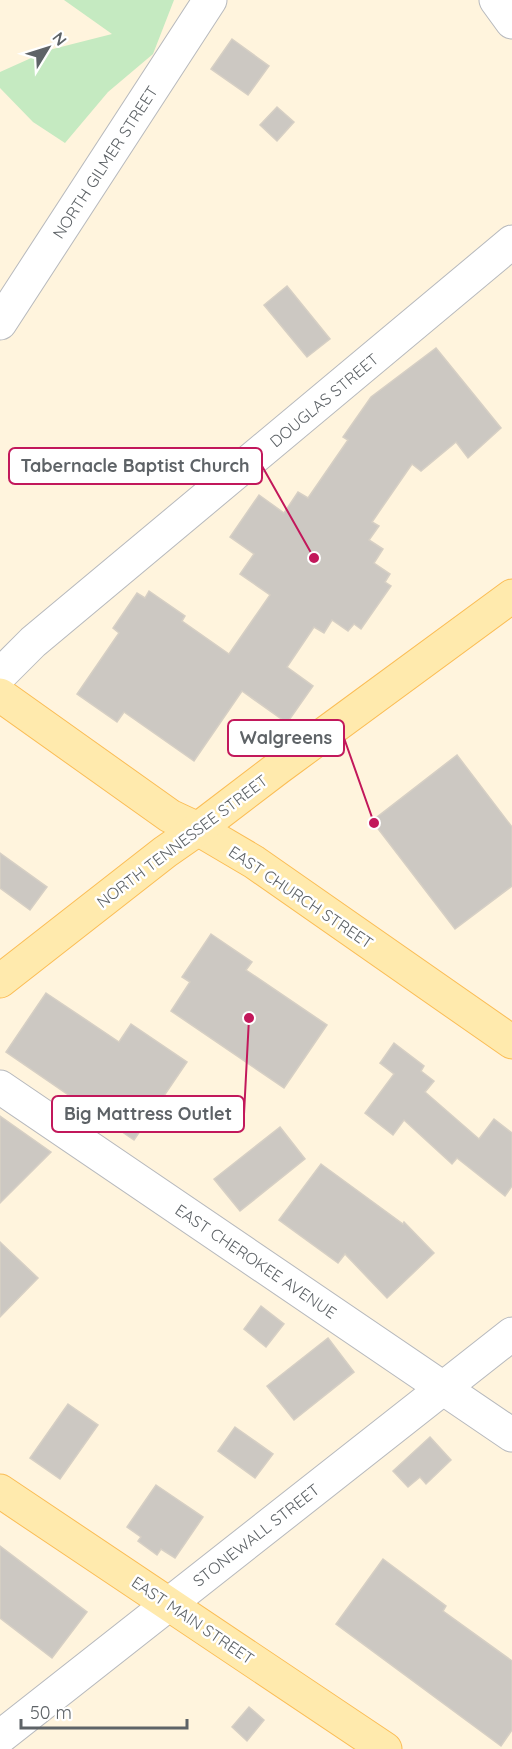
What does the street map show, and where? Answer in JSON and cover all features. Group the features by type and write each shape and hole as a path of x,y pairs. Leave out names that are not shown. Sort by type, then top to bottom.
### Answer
{"main road":[{"name":"NORTH TENNESSEE STREET","path":"0,981 165,852 198,830 278,768 512,596"},
{"name":"EAST CHURCH STREET","path":"0,695 170,816 254,862 512,1042"},
{"name":"EAST MAIN STREET","path":"0,1491 385,1749"}],"street":[{"name":"NORTH GILMER STREET","path":"0,323 210,0"},
{"path":"496,0 512,22"},
{"name":"DOUGLAS STREET","path":"0,675 33,642 512,242"},
{"name":"EAST CHEROKEE AVENUE","path":"0,1087 512,1435"},
{"name":"STONEWALL STREET","path":"0,1737 512,1334"}],"shaded area":[{"path":"0,0 493,0 512,24 512,1749 0,1749"}],"green space":[{"path":"64,0 174,0 153,54 108,92 65,143 33,122 0,88 0,72 49,50 112,34"}],"building":[{"path":"232,39 269,66 248,95 211,69"},
{"path":"277,107 294,122 277,141 260,125"},
{"path":"287,286 330,339 307,357 264,305"},
{"path":"436,348 501,428 468,458 456,442 421,471 412,464 372,522 379,526 369,540 383,549 374,563 390,574 385,582 391,586 361,629 354,624 348,631 332,620 324,633 314,627 287,667 313,686 287,723 242,691 194,761 124,712 117,722 77,694 119,633 113,628 137,593 145,598 149,591 185,616 182,621 229,654 270,595 240,574 254,554 230,537 259,495 284,513 298,492 308,498 348,440 343,437 371,397"},
{"path":"457,755 512,827 512,886 455,929 372,821"},
{"path":"0,853 47,887 30,910 0,888"},
{"path":"211,934 252,962 246,970 327,1025 284,1088 171,1011 190,982 182,977"},
{"path":"46,993 119,1042 131,1024 187,1062 134,1140 6,1052"},
{"path":"394,1043 424,1066 421,1071 434,1081 425,1092 479,1139 494,1119 512,1133 512,1186 505,1196 457,1158 452,1164 404,1120 393,1135 365,1113 394,1074 380,1063"},
{"path":"0,1116 51,1152 0,1203"},
{"path":"280,1127 305,1159 240,1211 214,1179"},
{"path":"321,1164 403,1224 404,1222 434,1253 387,1298 345,1254 338,1263 279,1220"},
{"path":"0,1242 38,1278 0,1317"},
{"path":"261,1306 284,1324 266,1347 244,1329"},
{"path":"328,1338 354,1372 294,1420 267,1386"},
{"path":"68,1404 98,1425 60,1479 30,1458"},
{"path":"235,1427 273,1454 255,1478 218,1451"},
{"path":"430,1437 451,1460 426,1484 420,1477 408,1487 393,1471"},
{"path":"156,1485 203,1517 175,1558 161,1549 157,1555 138,1541 141,1537 127,1527"},
{"path":"0,1546 87,1612 52,1658 0,1618"},
{"path":"383,1559 446,1606 443,1611 512,1661 512,1730 501,1746 336,1624"},
{"path":"249,1707 264,1720 247,1741 232,1727"}],"place":[{"name":"Tabernacle Baptist Church","path":"314,558"},
{"name":"Walgreens","path":"374,823"},
{"name":"Big Mattress Outlet","path":"249,1018"}]}
